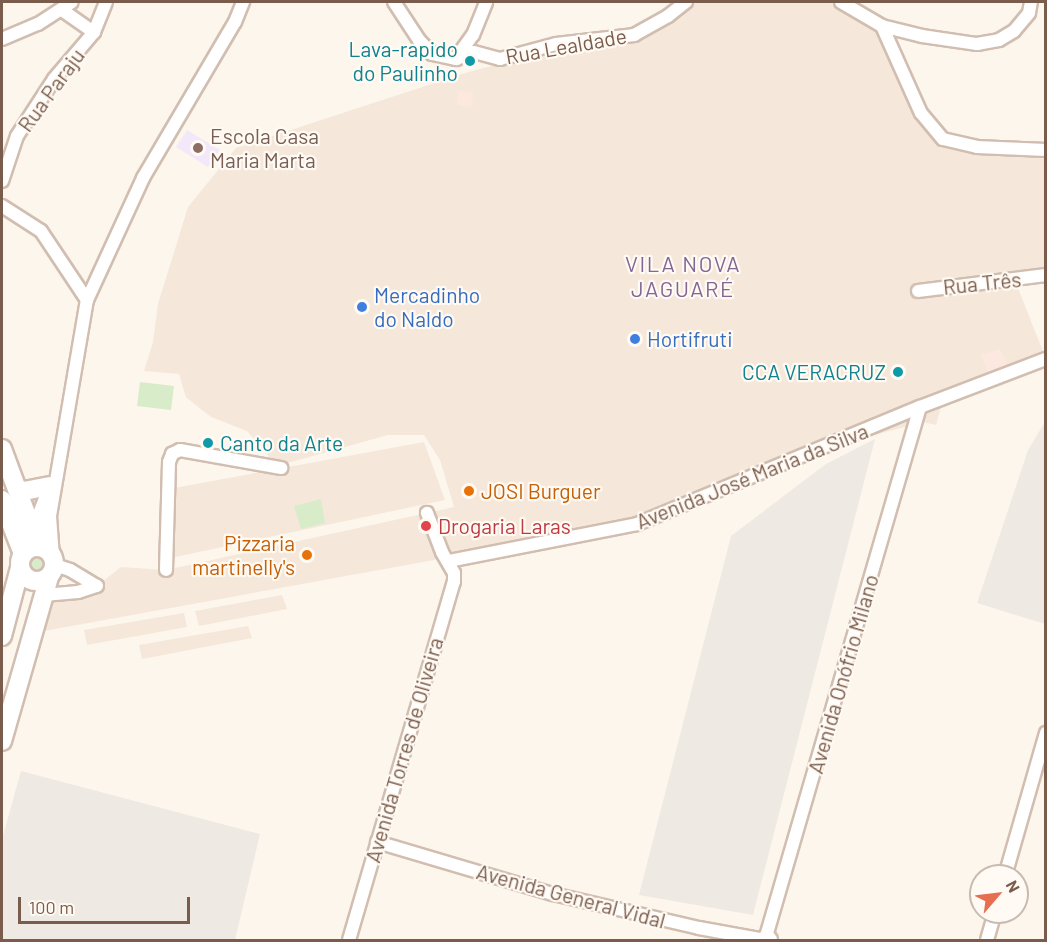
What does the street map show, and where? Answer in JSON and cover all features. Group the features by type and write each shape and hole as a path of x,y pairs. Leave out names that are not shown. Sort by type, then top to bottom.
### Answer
{"main road":[{"path":"2,449 40,559 44,595 2,741"},
{"path":"17,489 33,490 53,478"},
{"path":"2,500 40,559"},
{"path":"2,636 40,559"}],"street":[{"path":"2,39 62,10 72,2"},
{"name":"Rua Paraju","path":"2,181 17,136 54,79 94,32 106,2"},
{"path":"44,595 78,592 97,586 70,570 40,559 49,525 53,478 87,300 143,178 235,22 243,2"},
{"name":"Rua Lealdade","path":"394,2 419,40 432,54 456,59 474,52 500,59 556,44 634,35 653,26 686,2"},
{"path":"456,59 473,35 486,2"},
{"path":"841,2 882,26 922,36 978,44 999,40 1014,32 1029,13 1031,2"},
{"path":"62,10 94,32"},
{"path":"882,26 921,113 943,139 977,147 1046,150"},
{"path":"2,206 41,231 87,300"},
{"name":"Rua Três","path":"918,291 1046,275"},
{"name":"Avenida José Maria da Silva","path":"449,561 625,528 920,406 1046,359"},
{"name":"Avenida Onófrio Milano","path":"766,940 920,406"},
{"path":"166,570 169,462 175,451 281,468"},
{"path":"427,513 442,552 449,561"},
{"name":"Avenida Torres de Oliveira","path":"349,940 454,582 454,573 449,561"},
{"path":"1008,864 1046,733"},
{"name":"Avenida General Vidal","path":"377,843 553,894 699,928 766,940"},
{"path":"987,940 992,924"}],"shaded area":[{"name":"VILA NOVA JAGUARÉ","path":"686,2 841,2 882,26 902,73 943,139 1045,153 1045,272 1016,283 1044,354 1008,367 944,396 936,425 922,422 781,461 621,522 445,558 33,633 44,595 97,586 121,567 166,570 454,507 440,460 424,435 388,435 277,466 247,431 211,417 186,397 179,374 144,371 153,342 158,304 188,207 236,148 465,73 571,44 634,35"},
{"path":"458,91 473,93 472,107 457,105"},
{"name":"Escola Casa Maria Marta","path":"187,130 220,150 208,167 176,147"},
{"path":"1000,349 1008,367 989,374 981,355"},
{"path":"1045,422 1045,624 977,603 1028,450"},
{"path":"875,439 753,915 639,895 731,536 826,464"},
{"path":"424,442 445,500 175,557 174,488"},
{"path":"282,595 287,609 199,626 195,611"},
{"path":"184,613 187,627 87,645 84,630"},
{"path":"248,626 252,638 142,659 139,645"},
{"path":"21,771 260,834 235,940 2,940 2,839"}],"green space":[{"path":"140,382 174,386 171,410 137,406"},
{"path":"321,499 325,523 301,529 294,506"},
{"path":"38,555 44,558 47,564 44,570 38,573 32,570 29,564 32,558"}],"place":[{"name":"Lava-rapido do Paulinho","path":"470,61"},
{"name":"Escola Casa Maria Marta","path":"198,148"},
{"name":"Mercadinho do Naldo","path":"362,307"},
{"name":"Hortifruti","path":"635,339"},
{"name":"CCA VERACRUZ","path":"898,372"},
{"name":"Canto da Arte","path":"208,443"},
{"name":"JOSI Burguer","path":"469,491"},
{"name":"Drogaria Laras","path":"426,526"},
{"name":"Pizzaria martinelly's","path":"307,555"}],"district":[{"name":"VILA NOVA JAGUARÉ","path":"683,276"}]}
